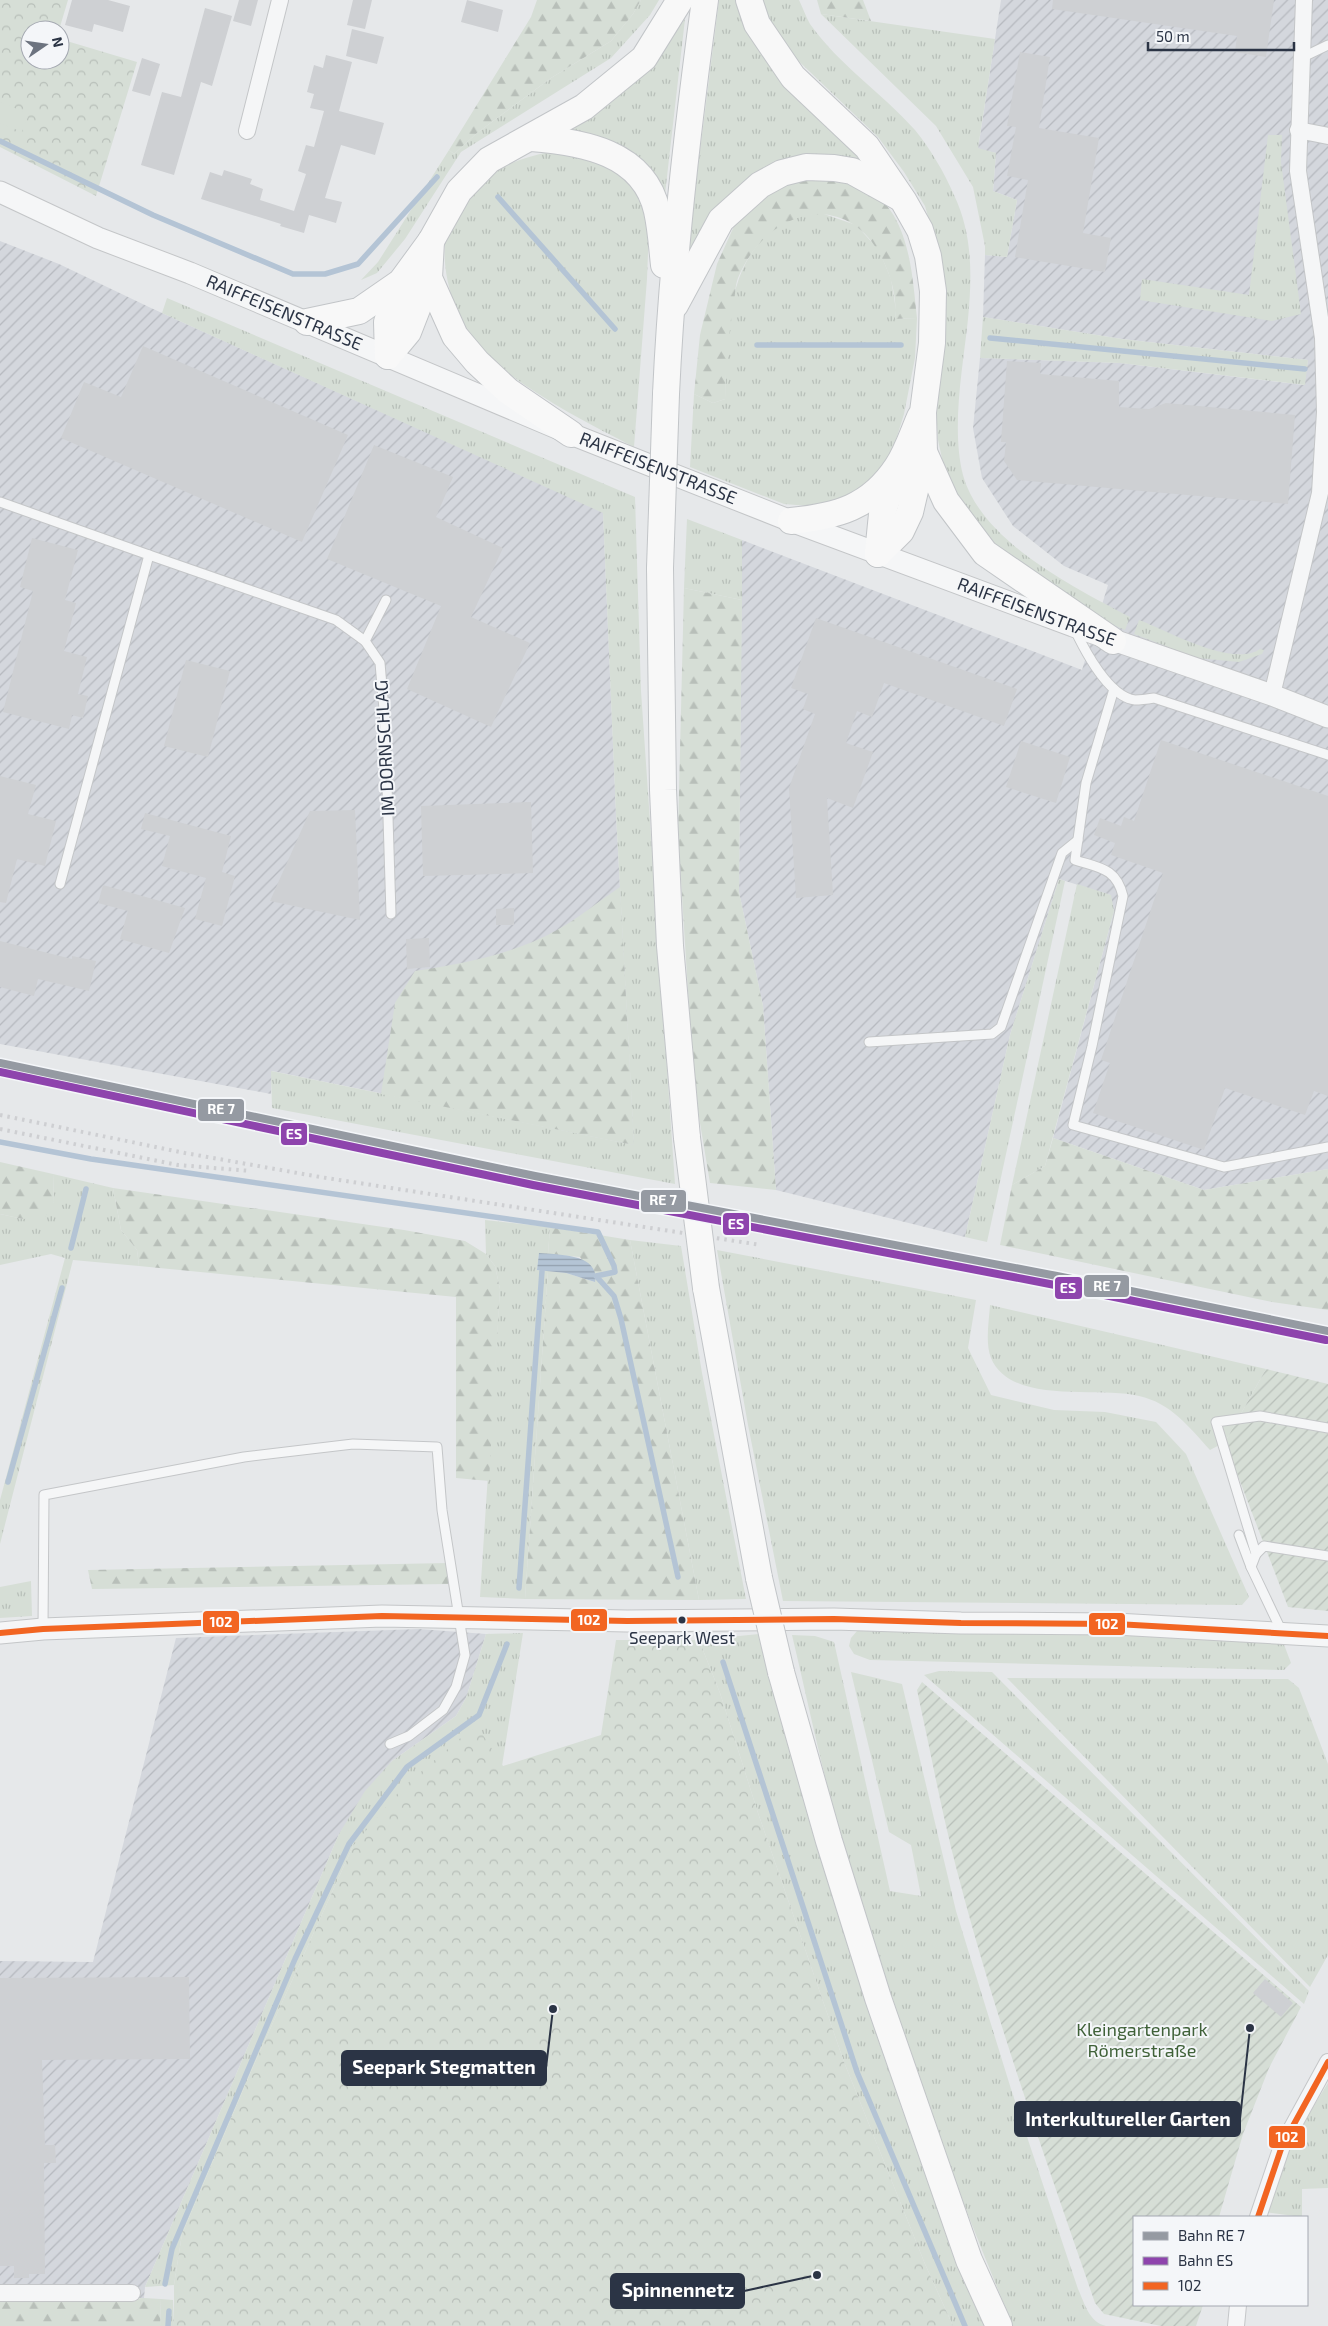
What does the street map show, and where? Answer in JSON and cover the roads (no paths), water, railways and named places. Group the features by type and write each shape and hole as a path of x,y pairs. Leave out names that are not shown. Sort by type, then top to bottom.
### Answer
{"main road":[{"path":"388,356 386,322 401,282 431,241 459,190 489,160 584,107 644,58 680,0"},
{"path":"705,0 687,133 670,314 660,568 663,790 670,946 687,1138 706,1288 759,1578 781,1672 829,1841 878,1998 969,2260 999,2326"},
{"path":"749,0 757,24 793,77 867,147 903,200 920,230 928,256 933,291 932,343 923,412 924,452 910,512 901,531 878,554"},
{"path":"531,138 569,141 593,147 615,157 633,169 646,185 657,210 670,314"},
{"path":"670,314 722,220 760,185 782,173 806,167 852,171 903,200"},
{"path":"388,356 408,332 429,278 431,241"},
{"path":"429,278 456,336 477,362 508,391 571,434"},
{"path":"307,322 359,310 401,282"},
{"path":"878,554 882,514 898,466 923,412"},
{"path":"924,452 946,501 985,553 1113,641"},
{"path":"791,522 818,518 851,509 873,496 898,466"}],"street":[{"path":"247,131 280,0"},
{"path":"1272,695 1320,493 1326,412 1323,338 1298,171 1304,0"},
{"path":"1298,130 1328,136"},
{"name":"RAIFFEISENSTRASSE","path":"0,192 98,238 190,273 571,434 791,522 1113,641 1272,695 1328,717"},
{"path":"0,1634 43,1629 382,1616 459,1619 593,1618 627,1621 834,1619 961,1623 1116,1624 1328,1636"},
{"path":"1258,2216 1282,2146 1328,2062"},
{"path":"0,2293 132,2293"},
{"path":"1236,2326 1238,2306"}],"lane":[{"path":"1301,58 1328,45"},
{"name":"IM DORNSCHLAG","path":"0,502 336,620 365,641 380,663 386,720 391,914"},
{"path":"60,884 149,555"},
{"path":"365,641 386,600"},
{"path":"1073,626 1090,660 1114,689 1122,695 1134,700 1154,698 1328,756"},
{"path":"1114,689 1086,783 1075,860 1108,871 1119,881 1123,896 1092,1046 1073,1125 1224,1167 1328,1146"},
{"path":"869,1042 992,1034 1001,1027 1062,854 1078,840"},
{"path":"1256,1554 1216,1422 1260,1416 1328,1428"},
{"path":"43,1629 44,1495 244,1457 354,1444 437,1447 442,1510 465,1655 456,1687 443,1710 409,1736 390,1744"},
{"path":"1239,1535 1251,1567 1282,1632"},
{"path":"1251,1567 1256,1554 1264,1546 1328,1556"}],"water":[{"path":"539,1253 566,1255 584,1261 591,1266 595,1273 595,1282 566,1273 537,1270"}],"waterway":[{"path":"0,141 153,215 293,274 325,274 358,264 437,177"},
{"path":"498,197 615,329"},
{"path":"990,338 1305,369"},
{"path":"757,345 901,345"},
{"path":"0,1142 91,1159 598,1232 615,1272 596,1276 614,1296 621,1319 678,1577"},
{"path":"71,1248 86,1189"},
{"path":"519,1588 542,1271"},
{"path":"8,1482 62,1288"},
{"path":"165,2284 172,2249 295,1959 349,1844 407,1767 479,1715 507,1644"},
{"path":"723,1662 857,2072 965,2326"},
{"path":"168,2326 169,2311"}],"railway":[{"path":"0,1115 185,1153 320,1177 761,1245"},
{"path":"0,1129 178,1165 251,1171"}],"rail line":[{"name":"ES","path":"0,1072 533,1185 1055,1285 1326,1340"}],"place":[{"name":"Seepark West","path":"682,1620"},
{"name":"Seepark Stegmatten","path":"553,2009"},
{"name":"Interkultureller Garten","path":"1250,2028"},
{"name":"Spinnennetz","path":"817,2275"}],"park label":[{"name":"Kleingartenpark Römerstraße","path":"1142,2040"}]}
